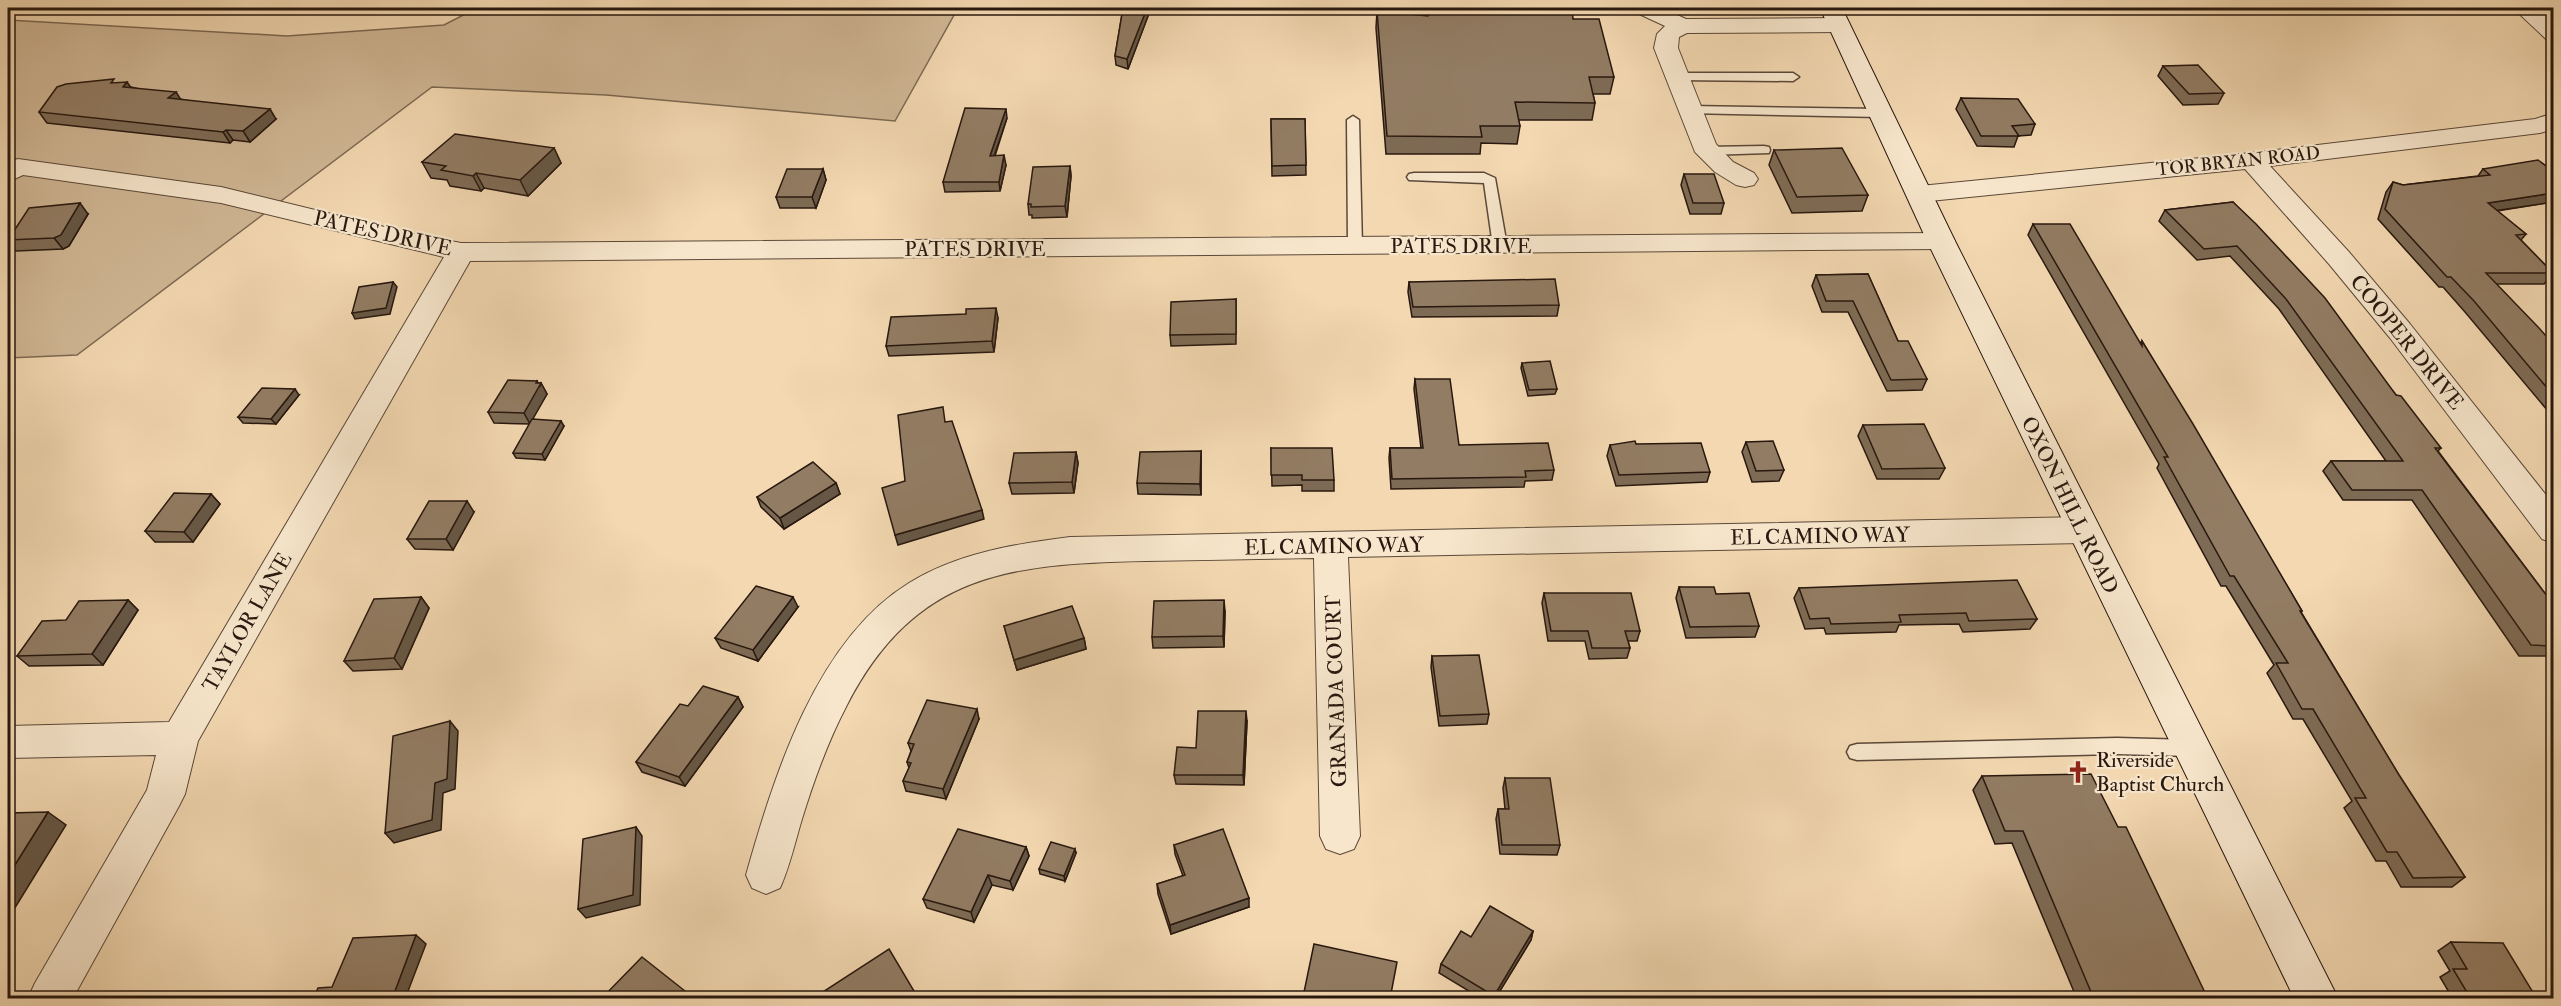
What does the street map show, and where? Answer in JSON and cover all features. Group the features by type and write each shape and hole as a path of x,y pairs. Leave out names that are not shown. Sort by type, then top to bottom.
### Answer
{"street":[{"path":"1645,8 1682,26"},
{"path":"2524,8 2553,34"},
{"path":"1745,179 1724,167 1707,151 1666,48 1668,34 1682,26 1835,16"},
{"name":"OXON HILL ROAD","path":"1835,16 1941,241 2316,999"},
{"name":"TOR BRYAN ROAD","path":"1920,194 2251,161 2549,127"},
{"name":"COOPER DRIVE","path":"2251,161 2339,258 2400,331 2553,530"},
{"name":"PATES DRIVE","path":"13,170 221,195 344,223 412,244 461,252 1941,241"},
{"name":"TAYLOR LANE","path":"50,999 165,794 180,738 461,252"},
{"name":"EL CAMINO WAY","path":"766,874 779,826 804,754 833,693 869,640 903,605 945,580 989,564 1029,555 1070,550 1331,547 2083,530"},
{"name":"GRANADA COURT","path":"1331,547 1340,836"},
{"path":"8,742 180,738"}],"lane":[{"path":"1678,77 1793,77"},
{"path":"1690,110 1880,113"},
{"path":"1353,120 1354,247"},
{"path":"1707,151 1764,150"},
{"path":"1414,177 1484,177 1490,182 1500,246"},
{"path":"1857,752 2117,746 2190,748"}],"shaded area":[{"path":"477,8 958,8 895,121 606,95 432,87 77,355 8,358 8,20 287,36 444,25"}],"building":[{"path":"1123,8 1147,8 1127,59 1115,56"},
{"path":"1429,8 1572,8 1573,19 1599,19 1614,77 1589,77 1595,103 1515,102 1520,126 1480,126 1482,137 1387,136 1377,11 1428,16"},
{"path":"2198,65 2224,93 2189,94 2163,66"},
{"path":"114,79 111,83 127,82 123,87 176,92 168,98 270,109 243,131 226,130 223,132 39,112 57,87"},
{"path":"1961,98 2018,99 2035,124 2012,126 2019,136 1981,136"},
{"path":"965,108 1006,109 990,156 1004,155 999,182 943,182"},
{"path":"1271,119 1305,119 1306,165 1272,166"},
{"path":"455,134 554,148 520,180 476,173 473,176 441,170 446,166 422,162"},
{"path":"1842,148 1868,195 1797,197 1774,150"},
{"path":"2538,160 2553,171 2553,193 2488,203 2526,234 2516,235 2553,273 2486,273 2553,344 2553,395 2474,301 2451,277 2447,277 2385,209 2393,182 2403,185 2490,175 2483,169"},
{"path":"1070,166 1065,206 1031,207 1031,204 1028,204 1033,167"},
{"path":"787,169 823,169 812,197 776,197"},
{"path":"1684,174 1714,174 1724,203 1693,203"},
{"path":"2233,202 2325,298 2396,395 2401,396 2441,448 2435,448 2553,604 2553,646 2531,645 2422,490 2352,490 2331,461 2403,461 2286,299 2237,246 2204,249 2165,210"},
{"path":"80,203 61,235 54,238 8,240 29,208"},
{"path":"2033,224 2070,224 2142,346 2142,341 2193,424 2302,611 2300,611 2399,775 2465,877 2413,878 2397,852 2387,852 2355,798 2366,798 2313,709 2302,709 2276,663 2288,663 2234,576 2230,576 2164,457 2168,457"},
{"path":"1868,274 1898,341 1908,341 1927,379 1891,380 1853,301 1826,301 1816,275"},
{"path":"1555,279 1559,305 1413,307 1409,282"},
{"path":"393,282 386,308 352,313 359,287"},
{"path":"1236,299 1236,334 1170,335 1171,302"},
{"path":"996,308 992,341 886,346 891,317 966,314 966,309"},
{"path":"1550,361 1557,389 1529,390 1522,363"},
{"path":"1415,379 1450,379 1459,445 1548,443 1554,470 1525,471 1526,477 1392,479 1390,448 1423,448"},
{"path":"508,380 541,383 524,413 488,412"},
{"path":"262,388 295,389 271,419 238,417"},
{"path":"943,407 945,422 952,421 982,510 895,535 882,488 905,481 898,415"},
{"path":"532,419 561,421 542,454 513,453"},
{"path":"1924,424 1945,468 1882,469 1863,425"},
{"path":"1635,441 1636,444 1701,443 1710,472 1619,475 1610,445"},
{"path":"1773,441 1784,470 1756,471 1746,442"},
{"path":"1271,448 1332,448 1334,480 1302,480 1302,475 1271,475"},
{"path":"1201,451 1200,484 1137,483 1140,452"},
{"path":"1076,452 1072,482 1009,483 1014,453"},
{"path":"813,462 836,483 780,518 757,497"},
{"path":"174,493 211,494 184,532 145,531"},
{"path":"429,501 467,501 446,539 407,539"},
{"path":"2017,580 2037,619 1969,621 1966,613 1899,615 1901,622 1831,624 1829,618 1810,619 1799,588"},
{"path":"756,586 793,597 753,650 715,638"},
{"path":"1679,587 1714,587 1716,594 1749,593 1759,626 1690,627"},
{"path":"1544,593 1631,593 1640,631 1625,631 1630,648 1592,648 1588,631 1551,631"},
{"path":"421,597 394,658 344,661 374,599"},
{"path":"128,600 92,654 17,656 42,621 66,620 79,601"},
{"path":"1224,600 1223,636 1152,637 1154,601"},
{"path":"1072,606 1084,638 1014,660 1004,626"},
{"path":"1479,655 1489,714 1440,716 1432,656"},
{"path":"703,686 738,697 679,777 636,762 680,704 688,706"},
{"path":"927,700 977,709 943,789 903,781 911,763 907,762 914,744 908,743"},
{"path":"1198,711 1246,711 1243,775 1174,775 1177,747 1196,748"},
{"path":"450,721 447,779 435,783 432,820 385,833 393,736"},
{"path":"2091,774 2118,827 2126,827 2208,999 2094,999 2023,831 2005,831 1982,776"},
{"path":"1505,778 1550,778 1560,845 1502,845 1498,809 1509,809"},
{"path":"48,812 8,876 8,813"},
{"path":"636,827 633,895 578,909 583,839"},
{"path":"958,829 1026,847 1010,881 988,875 971,912 923,899"},
{"path":"1223,829 1249,898 1170,925 1157,884 1185,875 1174,845"},
{"path":"1051,842 1075,849 1064,876 1039,869"},
{"path":"1490,906 1533,931 1494,996 1441,964 1461,931 1471,937"},
{"path":"416,935 392,999 313,999 318,988 332,987 353,938"},
{"path":"2451,942 2503,943 2537,999 2471,999 2453,969 2467,969"},
{"path":"1314,944 1397,962 1390,999 1310,999 1303,997"},
{"path":"889,949 914,991 903,999 812,999"},
{"path":"642,957 695,999 601,999"}],"place":[{"name":"Riverside Baptist Church","path":"2078,772"}]}
